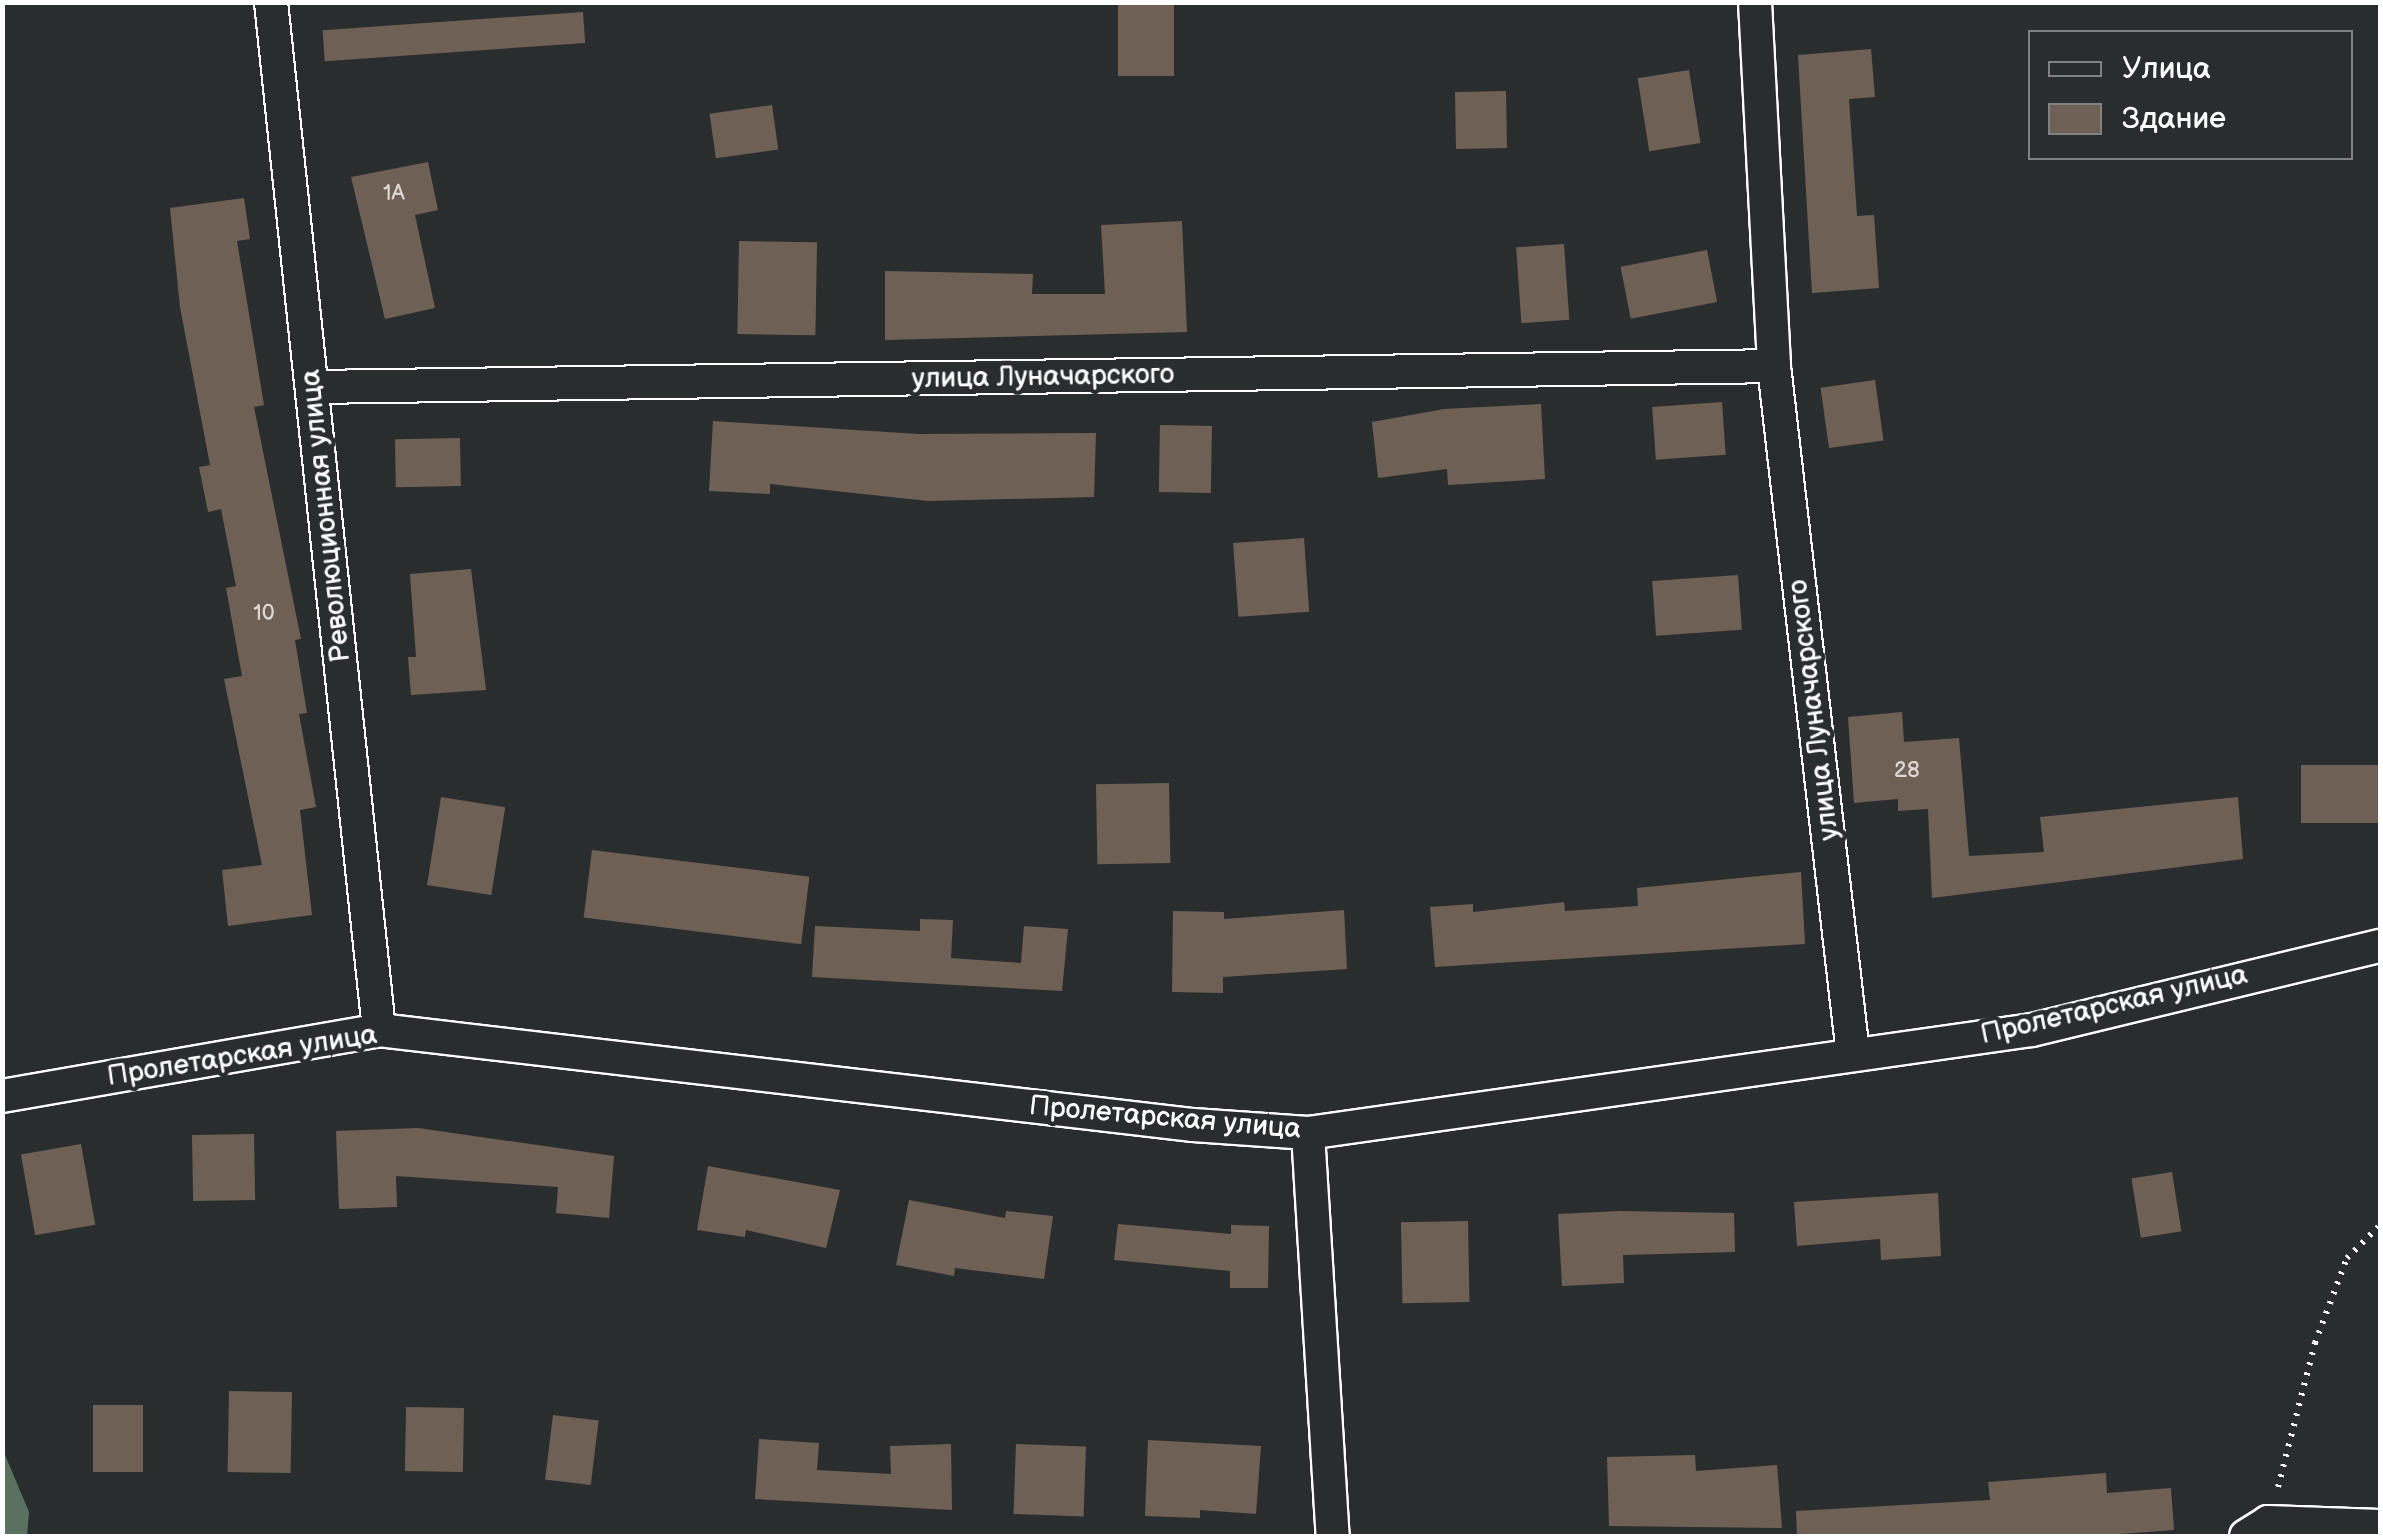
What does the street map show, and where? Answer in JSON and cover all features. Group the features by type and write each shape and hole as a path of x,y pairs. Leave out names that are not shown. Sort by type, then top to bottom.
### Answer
{"street":[{"name":"Революционная улица","path":"271,2 379,1030"},
{"name":"улица Луначарского","path":"1755,2 1774,366 1853,1054"},
{"name":"улица Луначарского","path":"313,387 1774,366"},
{"name":"Пролетарская улица","path":"2,1096 379,1030 1193,1125 1308,1133 2032,1030 2380,946"},
{"path":"1308,1133 1333,1536"},
{"path":"2257,1529 2380,1526"}],"path":[{"path":"2257,1529 2315,1343 2347,1258 2380,1225"}],"green space":[{"path":"3,1450 29,1512 27,1536 3,1536"}],"building":[{"path":"1118,2 1174,2 1174,76 1118,76"},
{"path":"583,12 585,43 325,61 323,30"},
{"path":"1871,49 1875,97 1849,99 1857,216 1874,215 1879,288 1812,293 1798,55"},
{"path":"1689,70 1701,143 1649,151 1638,78"},
{"path":"1506,91 1507,148 1456,149 1455,92"},
{"path":"772,105 778,150 716,158 710,114"},
{"path":"428,162 438,210 415,215 435,308 385,319 351,177"},
{"path":"244,198 250,239 237,241 264,405 254,407 301,639 295,640 307,713 299,714 316,807 300,810 312,915 228,926 222,870 262,865 224,679 242,676 226,588 236,586 221,509 208,512 199,467 210,465 180,307 170,208"},
{"path":"1182,221 1187,332 885,340 885,271 1033,274 1032,294 1105,294 1101,225"},
{"path":"739,241 817,242 815,335 737,334"},
{"path":"1564,244 1569,320 1521,323 1516,247"},
{"path":"1707,250 1717,302 1631,319 1621,267"},
{"path":"1875,380 1883,440 1829,448 1821,388"},
{"path":"1722,402 1726,455 1656,460 1652,407"},
{"path":"1541,404 1545,479 1448,485 1447,469 1378,478 1372,422 1444,409"},
{"path":"713,421 918,434 1096,433 1094,497 928,501 770,484 770,494 709,491"},
{"path":"1160,425 1212,426 1211,493 1159,492"},
{"path":"460,438 461,486 396,487 395,439"},
{"path":"1304,538 1309,612 1238,617 1233,543"},
{"path":"471,569 486,690 411,695 408,657 416,657 410,574"},
{"path":"1738,575 1742,630 1656,636 1652,581"},
{"path":"1902,712 1904,742 1959,738 1969,856 2044,852 2040,817 2238,797 2243,859 1932,898 1928,809 1898,811 1898,799 1854,803 1848,717"},
{"path":"2301,765 2380,765 2380,823 2301,823"},
{"path":"1169,783 1170,863 1097,864 1096,784"},
{"path":"441,797 505,807 491,895 427,885"},
{"path":"592,850 809,877 801,944 584,917"},
{"path":"1801,872 1805,944 1435,967 1430,907 1473,904 1473,912 1564,902 1565,911 1638,906 1637,888"},
{"path":"1344,910 1347,969 1223,977 1223,993 1172,992 1173,911 1224,912 1224,919"},
{"path":"920,919 953,920 951,958 1021,963 1024,926 1068,929 1062,991 812,977 815,926 920,931"},
{"path":"418,1128 614,1156 609,1218 556,1213 558,1187 396,1176 397,1207 339,1209 336,1131"},
{"path":"254,1134 255,1200 193,1201 192,1135"},
{"path":"81,1144 95,1225 35,1235 21,1155"},
{"path":"708,1166 840,1190 826,1248 746,1230 745,1237 697,1230"},
{"path":"2172,1172 2181,1231 2141,1238 2132,1178"},
{"path":"1938,1193 1941,1256 1881,1260 1880,1239 1797,1246 1794,1202"},
{"path":"909,1200 1005,1218 1006,1211 1053,1216 1044,1279 955,1268 954,1276 896,1265"},
{"path":"1734,1213 1735,1252 1623,1255 1624,1283 1562,1286 1558,1214"},
{"path":"1468,1221 1469,1302 1402,1303 1401,1222"},
{"path":"1118,1224 1231,1234 1231,1225 1269,1226 1268,1288 1230,1288 1230,1271 1114,1260"},
{"path":"229,1391 292,1392 291,1473 228,1472"},
{"path":"93,1405 143,1405 143,1472 93,1472"},
{"path":"406,1407 464,1408 463,1472 405,1471"},
{"path":"553,1415 599,1421 591,1485 545,1480"},
{"path":"759,1439 819,1443 817,1470 891,1474 890,1446 951,1444 952,1510 755,1499"},
{"path":"1148,1440 1261,1446 1256,1514 1200,1510 1200,1518 1145,1516"},
{"path":"1016,1444 1086,1446 1084,1516 1014,1514"},
{"path":"1695,1455 1696,1471 1777,1465 1782,1528 1609,1526 1607,1457"},
{"path":"2106,1473 2107,1493 2171,1488 2174,1530 2094,1536 1797,1536 1796,1511 1990,1500 1988,1482"}]}
